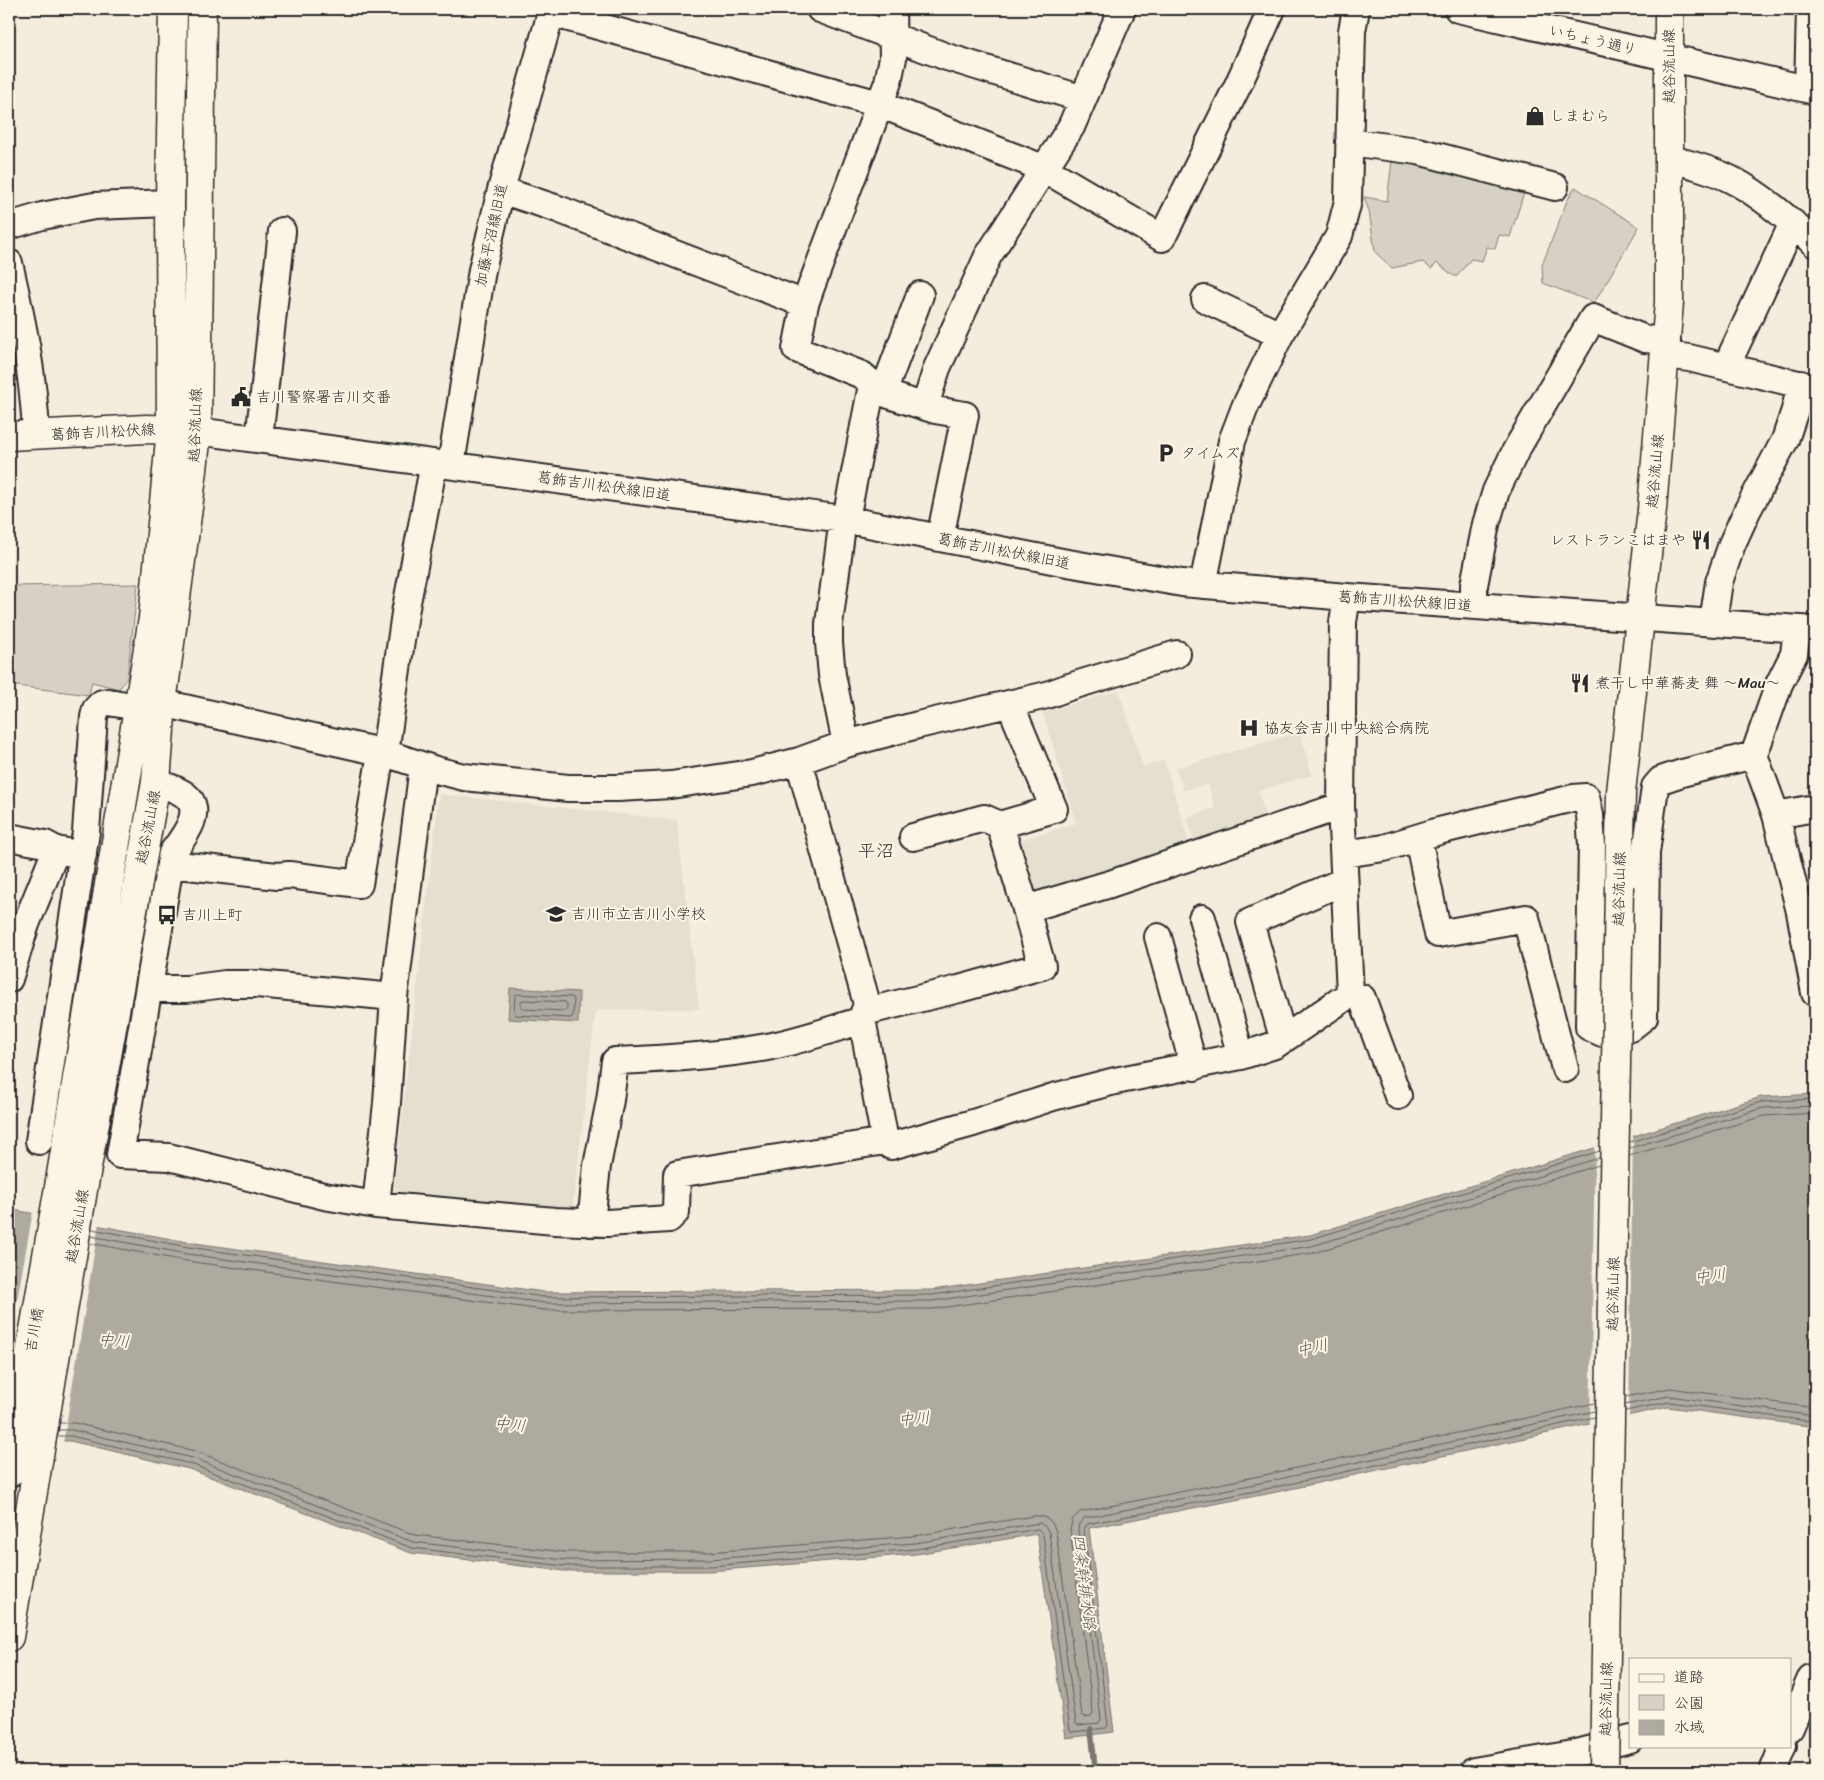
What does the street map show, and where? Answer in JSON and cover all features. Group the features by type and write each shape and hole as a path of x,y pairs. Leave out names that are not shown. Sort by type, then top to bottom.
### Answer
{"main road":[{"name":"越谷流山線","path":"173,9 170,203 184,430"},
{"name":"越谷流山線","path":"71,1189 156,782 150,705 153,618 184,430 202,9"},
{"name":"越谷流山線","path":"1604,1771 1621,792 1640,618 1669,302 1669,9"},
{"name":"葛飾吉川松伏線","path":"9,436 146,429 184,430"},
{"name":"越谷流山線","path":"9,1636 71,1189 150,705"},
{"name":"吉川橋","path":"9,1473 71,1189"}],"street":[{"path":"820,9 947,57 1083,99"},
{"path":"892,9 893,37 888,82 805,304 796,349 862,375 878,389 925,406 965,415 940,538"},
{"path":"925,406 937,368 988,256 1071,127 1122,9"},
{"path":"551,11 879,104 1043,168 1162,238 1238,85 1272,9"},
{"path":"1203,586 1232,441 1245,407 1280,335 1340,236 1348,201 1352,31 1356,9"},
{"name":"いちょう通り","path":"1458,9 1812,90"},
{"path":"1810,9 1812,90"},
{"name":"加藤平沼線旧道","path":"170,864 277,876 289,875 358,884 383,753 405,613 442,464 482,270 501,190 551,11"},
{"path":"1349,142 1418,151 1555,187"},
{"path":"1670,159 1691,164 1733,180 1793,223 1815,244"},
{"path":"501,190 558,209 805,304"},
{"path":"9,226 42,216 94,206 170,203"},
{"path":"1726,367 1793,223"},
{"path":"259,439 282,231"},
{"path":"9,263 30,364 35,403 36,435"},
{"path":"846,744 832,675 829,634 845,519 878,389 920,295"},
{"path":"1205,299 1280,335"},
{"path":"1474,606 1474,585 1486,524 1496,491 1516,450 1593,318 1689,358 1808,386 1795,410 1785,440 1755,494 1732,544 1719,582 1713,622"},
{"name":"葛飾吉川松伏線旧道","path":"184,430 845,519 1138,577 1203,586 1806,629"},
{"path":"1347,597 1343,622 1341,806 1350,994"},
{"path":"1806,629 1779,684 1754,755 1808,911 1815,993"},
{"path":"40,1141 86,832 94,717 96,709 102,702 150,705 383,753 464,777 568,788 671,786 721,779 799,761 846,744 918,724 1047,695 1069,686 1177,654"},
{"path":"913,837 984,818 1000,825 1054,809 1010,704"},
{"path":"1344,854 1384,848 1573,798 1586,797 1590,815 1592,845 1590,1027 1602,1033 1630,1028 1644,1017 1646,853 1655,787 1661,780 1682,773 1754,755"},
{"path":"799,761 867,1004 863,1016 885,1141 890,1146 1115,1081 1194,1067 1241,1056 1275,1045 1350,994"},
{"path":"376,1205 387,1103 394,997 423,766"},
{"path":"156,782 186,796 192,805 192,818 188,830 172,853 120,1155 169,1157 324,1196 376,1205 591,1223 624,1223 669,1219 676,1212 676,1174 885,1141"},
{"path":"1026,909 1110,884 1341,806"},
{"path":"1776,815 1815,808"},
{"path":"591,1223 597,1166 610,1100 615,1060 654,1059 766,1047 803,1039 863,1016 1042,966 1000,825"},
{"path":"9,837 44,844 56,850 83,855"},
{"path":"1418,838 1438,934 1526,918 1565,1069"},
{"path":"9,979 26,924 56,850"},
{"path":"1283,1038 1250,922 1344,881"},
{"path":"1202,918 1241,1056"},
{"path":"1158,938 1194,1067"},
{"path":"149,989 187,989 225,984 257,984 394,997"},
{"path":"1350,994 1362,998 1398,1096"},
{"path":"1792,1721 1805,1679"},
{"path":"1474,1771 1573,1754 1629,1739"},
{"path":"1773,1771 1782,1748"}],"shaded area":[{"path":"1119,690 1143,767 1164,760 1191,849 1032,898 1015,842 1076,823 1043,713"},
{"path":"1300,732 1312,775 1258,791 1267,821 1194,843 1187,817 1215,808 1208,784 1183,791 1176,768"},
{"name":"吉川市立吉川小学校","path":"439,794 677,820 699,1009 596,1010 572,1211 393,1197"}],"green space":[{"path":"1393,153 1526,186 1510,237 1499,235 1495,249 1487,247 1482,261 1471,259 1457,276 1454,276 1437,263 1431,269 1423,262 1392,268 1375,252 1369,211 1364,197 1387,201"},
{"path":"1575,187 1639,227 1594,303 1543,283 1542,265 1567,201"},
{"path":"138,584 127,678 119,689 92,682 89,695 9,685 9,586"}],"water":[{"path":"510,988 579,992 578,1023 508,1019"},
{"name":"中川","path":"1815,1094 1815,1427 1668,1407 1272,1493 1089,1528 1114,1732 1066,1738 1037,1534 916,1554 710,1571 564,1571 411,1553 189,1469 70,1441 9,1441 9,1209 188,1242 544,1292 932,1290 1310,1235 1761,1097"}],"pier":[{"path":"1633,1133 1629,1418 1590,1426 1595,1144"},
{"path":"33,1211 99,1223 63,1444 9,1444 9,1345"}],"waterway":[{"name":"四条幹排水路","path":"1091,1729 1095,1767"}],"place":[{"name":"しまむら","path":"1535,116"},
{"name":"吉川警察署吉川交番","path":"241,397"},
{"name":"タイムズ","path":"1166,453"},
{"name":"レストランこはまや","path":"1701,540"},
{"name":"煮干し中華蕎麦 舞 〜Mau〜","path":"1580,683"},
{"name":"協友会吉川中央総合病院","path":"1249,728"},
{"name":"吉川市立吉川小学校","path":"556,914"},
{"name":"吉川上町","path":"167,915"}],"district":[{"name":"平沼","path":"876,851"}]}
